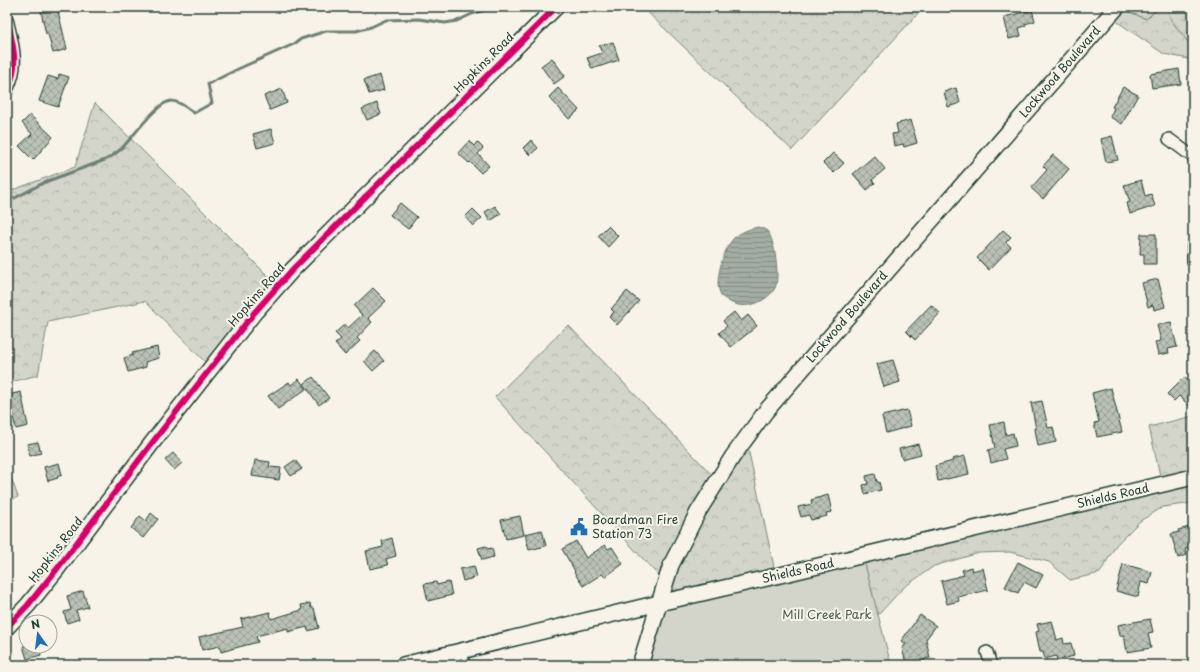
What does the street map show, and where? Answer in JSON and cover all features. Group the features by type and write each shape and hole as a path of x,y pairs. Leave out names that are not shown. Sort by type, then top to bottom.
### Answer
{"main road":[{"name":"Hopkins Road","path":"7,627 28,605 57,569 152,443 254,313 293,269 556,7"},
{"name":"Lockwood Boulevard","path":"640,665 671,565 698,512 733,456 766,411 1117,7"},
{"name":"Shields Road","path":"403,665 465,658 659,603 1193,477"}],"street":[{"path":"7,19 14,48 15,60 14,72 7,90"},
{"path":"1169,139 1193,157"},
{"path":"1193,246 1193,261"},
{"path":"987,652 991,665"}],"green space":[{"path":"642,7 924,7 792,150"},
{"path":"1096,7 1135,7 1130,12 1146,19 1160,7 1167,7 1171,20 1188,41 1193,41 1193,60 1164,54"},
{"path":"1135,7 1160,7 1146,19 1130,12"},
{"path":"1167,7 1193,7 1193,41 1188,42 1171,20"},
{"path":"95,103 278,286 211,368 145,301 48,322 38,375 7,383 7,192 75,167"},
{"path":"568,325 717,480 746,439 776,576 659,603 665,583 495,397"},
{"path":"1193,416 1193,503 1163,507 1140,521 1116,545 1100,573 1070,580 1049,562 1010,552 979,553 934,566 903,588 878,615 863,556 1162,484 1149,427"},
{"path":"7,466 18,497 7,501"},
{"name":"Mill Creek Park","path":"863,556 891,665 640,665 659,603"}],"shaded area":[{"path":"758,227 767,231 772,242 777,268 775,288 768,297 752,305 740,305 730,302 721,296 718,284 722,260 733,239 745,231"}],"building":[{"path":"40,7 57,7 67,49 53,53 48,34 46,34"},
{"path":"1032,10 1035,21 1025,24 1026,26 1019,28 1021,36 1009,39 1004,17"},
{"path":"613,42 619,60 592,69 587,58 602,53 599,46"},
{"path":"552,58 565,76 554,84 541,66"},
{"path":"1179,69 1181,84 1152,88 1150,74"},
{"path":"59,74 69,77 58,107 39,101 48,76 58,79"},
{"path":"380,75 384,90 369,94 364,80"},
{"path":"1123,87 1138,95 1122,124 1110,117 1114,108 1112,107"},
{"path":"558,88 579,110 569,119 549,97"},
{"path":"956,88 960,103 948,107 944,92"},
{"path":"282,89 287,103 270,110 264,96"},
{"path":"377,103 381,114 367,120 362,109"},
{"path":"30,115 53,137 33,160 19,146 32,134 22,123"},
{"path":"911,120 917,143 904,147 903,144 894,146 892,134 898,133 896,124"},
{"path":"271,129 275,143 257,148 253,134"},
{"path":"1112,136 1118,160 1106,162 1101,139"},
{"path":"531,140 538,148 530,155 523,148"},
{"path":"469,141 474,146 477,142 483,148 478,154 489,166 481,173 458,153"},
{"path":"833,153 844,163 834,173 823,163"},
{"path":"1053,155 1069,169 1043,199 1031,188 1047,170 1043,166"},
{"path":"874,156 885,169 872,180 875,183 867,190 853,174"},
{"path":"1141,180 1145,196 1151,194 1155,206 1130,214 1127,203 1130,202 1124,185"},
{"path":"400,203 417,217 408,229 390,215"},
{"path":"495,206 501,214 490,221 485,212"},
{"path":"473,209 482,218 473,226 465,217"},
{"path":"608,226 618,236 608,247 598,236"},
{"path":"1003,230 1011,237 1006,242 1011,247 989,270 977,258"},
{"path":"1141,234 1156,234 1156,264 1144,264 1144,254 1140,254"},
{"path":"1158,279 1165,307 1154,310 1153,305 1148,307 1142,283"},
{"path":"373,288 386,301 368,318 372,322 357,338 360,341 345,355 335,344 341,339 335,333 345,324 348,328 362,315 354,306"},
{"path":"627,291 639,301 617,325 609,317 614,312 611,309"},
{"path":"931,305 940,313 915,340 906,331"},
{"path":"734,312 741,321 748,315 757,326 731,347 719,333 727,326 723,321"},
{"path":"1171,322 1177,347 1168,349 1169,353 1158,355 1155,342 1161,341 1157,325"},
{"path":"157,347 159,358 145,362 146,367 128,372 124,358 133,355 132,353"},
{"path":"375,351 384,361 373,371 364,361"},
{"path":"893,360 900,382 884,387 877,364"},
{"path":"313,377 329,398 319,405 304,384"},
{"path":"1184,377 1193,385 1193,409 1179,396 1174,401 1167,394"},
{"path":"299,379 306,389 278,409 268,396 289,382 291,385"},
{"path":"1111,388 1122,432 1097,437 1094,423 1099,422 1092,393"},
{"path":"21,392 28,426 16,429 8,395"},
{"path":"1042,401 1048,428 1053,427 1056,442 1038,446 1031,403"},
{"path":"907,410 911,426 886,433 882,416"},
{"path":"1004,422 1006,435 1013,433 1016,446 1003,449 1006,459 991,463 988,450 995,448 990,425"},
{"path":"38,442 41,453 30,456 27,444"},
{"path":"918,444 921,454 902,459 899,449"},
{"path":"173,453 182,463 174,470 165,460"},
{"path":"965,456 969,474 938,481 935,466 953,461 952,459"},
{"path":"255,460 270,462 269,467 281,468 279,480 252,476"},
{"path":"295,460 302,469 291,476 285,467"},
{"path":"59,463 62,475 48,481 44,467"},
{"path":"875,474 881,490 865,494 863,485 868,484 866,476"},
{"path":"828,495 832,512 826,513 827,516 811,520 809,515 801,517 798,507 812,504 811,500"},
{"path":"151,513 158,519 143,538 131,528 140,516 146,521"},
{"path":"520,516 524,535 506,539 501,520"},
{"path":"1193,526 1193,546 1185,549 1187,555 1178,558 1171,534 1179,532 1178,530"},
{"path":"542,530 546,546 529,550 525,534"},
{"path":"392,538 396,556 386,559 388,565 370,569 366,551 383,547 382,541"},
{"path":"576,541 586,558 605,545 608,549 612,547 623,564 605,577 602,574 583,586 562,549"},
{"path":"486,546 487,549 492,548 494,557 482,560 478,548"},
{"path":"1018,562 1043,575 1036,588 1024,582 1018,593 1005,587"},
{"path":"1123,564 1152,572 1149,584 1141,582 1138,597 1116,591"},
{"path":"474,566 477,577 463,581 460,569"},
{"path":"971,567 972,571 983,568 988,590 958,597 959,601 947,604 941,581 964,575 962,570"},
{"path":"436,582 437,585 449,582 452,595 428,601 424,584"},
{"path":"83,591 88,607 76,610 79,619 67,623 64,612 71,610 67,596"},
{"path":"310,603 311,608 314,608 319,628 308,631 307,627 288,632 288,628 256,636 258,642 221,652 220,646 202,650 199,637 243,627 241,619 270,612 271,619 302,610 301,605"},
{"path":"920,615 936,626 926,639 930,658 916,664 913,662 906,663 902,648 906,644 901,641"},
{"path":"1150,619 1153,632 1148,633 1151,648 1127,652 1124,635 1120,636 1118,625"},
{"path":"1052,621 1057,640 1063,638 1064,644 1071,643 1074,656 1057,660 1056,656 1045,659 1043,652 1040,652 1036,632 1039,631 1037,624"},
{"path":"25,654 41,654 41,655 27,659"}],"waterway":[{"path":"7,198 15,198 45,182 109,158 121,149 153,113 166,102 172,101 178,103 194,113 212,103 208,84 294,44 301,39 326,31 356,31 371,27 386,20 419,19 445,23 457,21 487,9 500,7"}],"cycle path":[{"path":"7,627 28,605 57,569 152,443 254,313 293,269 556,7"},
{"path":"7,19 14,55 13,72 7,90"}],"place":[{"name":"Boardman Fire Station 73","path":"579,527"}]}
